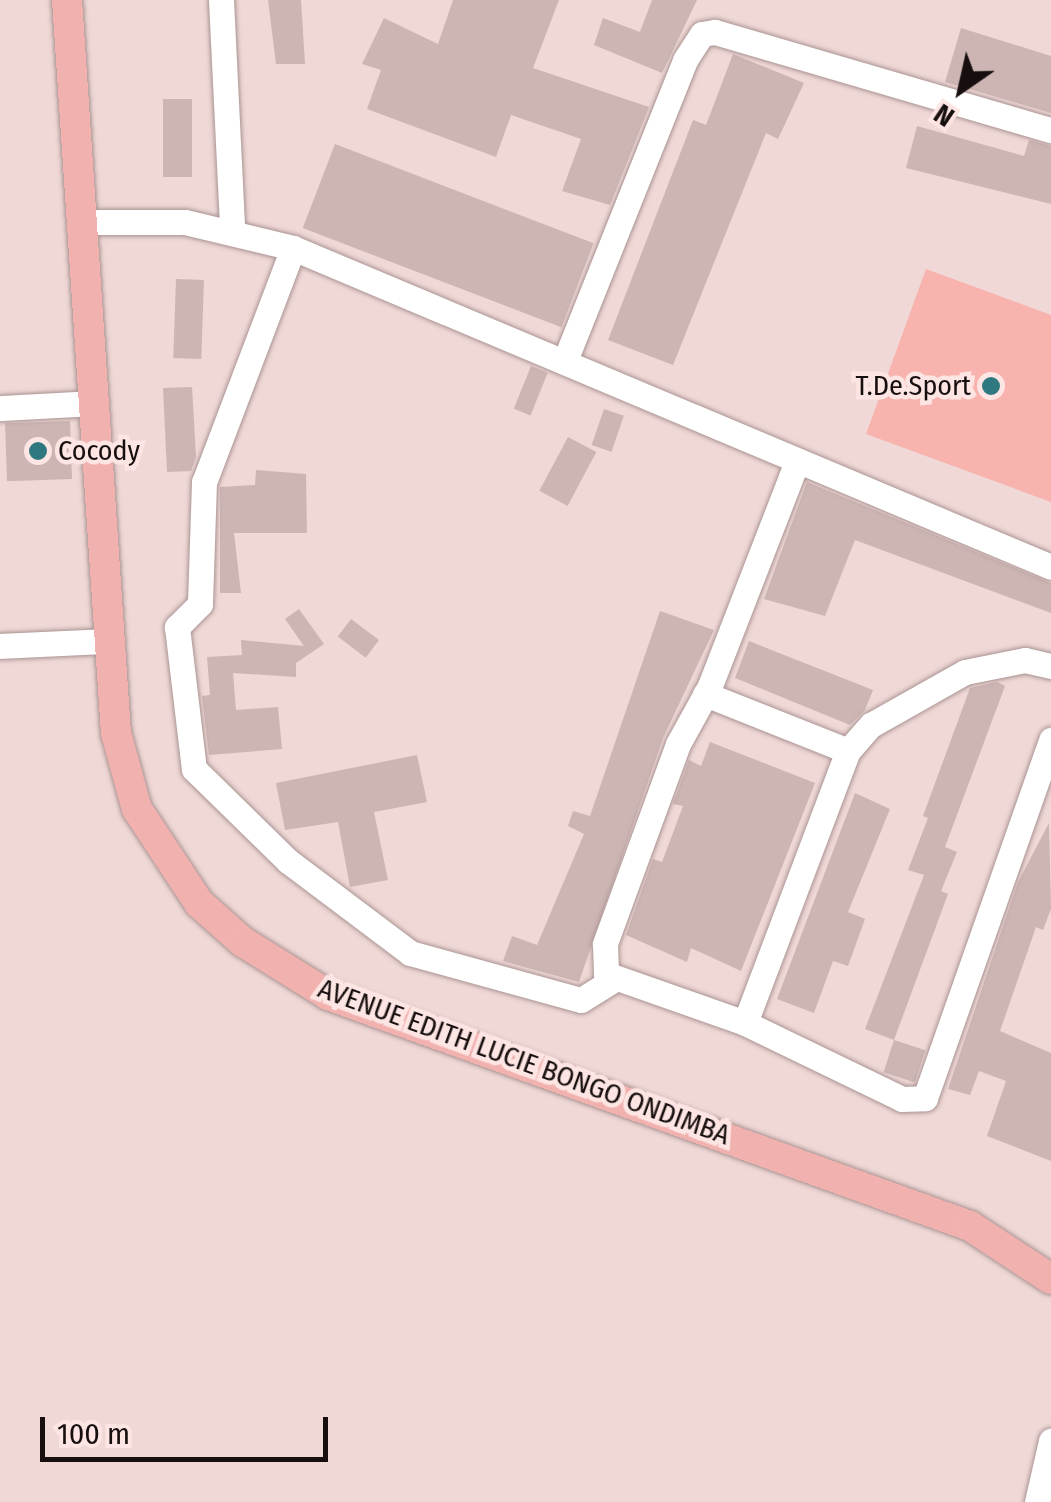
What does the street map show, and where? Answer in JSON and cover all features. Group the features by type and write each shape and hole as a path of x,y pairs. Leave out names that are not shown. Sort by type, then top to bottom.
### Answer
{"main road":[{"name":"AVENUE EDITH LUCIE BONGO ONDIMBA","path":"67,0 85,222 107,642 116,733 137,808 198,902 275,964 328,995 970,1226 1051,1279"}],"street":[{"path":"222,0 232,228"},
{"path":"566,358 685,60 702,34 715,32 1051,130"},
{"path":"85,222 232,228 293,248 566,358 796,464 1051,567"},
{"path":"293,248 204,482 200,604 178,627 194,769 288,861 410,953 581,1000 614,979"},
{"path":"0,408 96,403"},
{"path":"796,464 705,694 678,744 605,944 606,974 745,1023 902,1098 925,1098 1051,740"},
{"path":"0,646 107,642"},
{"path":"745,1023 848,751 870,725 966,672 1025,660 1051,666"},
{"path":"705,694 848,751"},
{"path":"1038,1502 1051,1441"}],"shaded area":[{"path":"926,269 1051,315 1051,502 866,434"}],"building":[{"path":"268,0 301,0 305,64 276,64"},
{"path":"453,0 559,0 533,68 649,107 610,205 562,191 581,139 511,115 496,157 367,109 381,70 362,64 384,18 438,44"},
{"path":"652,0 697,0 662,73 594,45 603,18 640,32"},
{"path":"961,28 1051,56 1051,113 945,82"},
{"path":"733,54 804,83 778,139 766,133 673,365 608,340 693,120 706,125"},
{"path":"163,99 192,99 192,177 163,177"},
{"path":"917,126 1024,156 1029,140 1051,146 1051,204 906,168"},
{"path":"335,144 594,243 561,327 303,228"},
{"path":"176,279 204,280 201,359 173,358"},
{"path":"531,366 548,373 530,415 514,409"},
{"path":"192,387 196,457 191,471 167,472 163,388"},
{"path":"604,409 624,416 611,452 592,445"},
{"name":"Cocody","path":"70,421 72,479 7,481 5,423"},
{"path":"568,437 596,452 568,506 539,491"},
{"path":"256,470 306,474 307,533 234,533 241,593 220,593 220,487 255,485"},
{"path":"807,482 1051,583 1051,613 855,540 825,616 764,599"},
{"path":"299,609 324,644 296,663 296,677 233,673 236,710 278,707 282,749 209,755 202,696 210,695 207,657 242,655 241,640 304,646 285,619"},
{"path":"660,611 714,630 663,738 579,982 503,961 512,936 537,945 584,834 568,826 573,811 590,816"},
{"path":"351,619 379,640 366,658 338,637"},
{"path":"749,641 873,690 865,710 850,725 735,678"},
{"path":"997,682 1005,686 945,847 957,852 941,891 948,894 894,1040 865,1029 924,875 908,870 928,818 923,816 970,688"},
{"path":"710,742 815,783 741,971 691,948 687,962 626,935 653,859 662,862 683,806 673,804 689,760 701,766"},
{"path":"417,755 427,802 374,812 388,880 350,887 338,822 285,830 276,783"},
{"path":"855,793 890,809 848,912 865,919 848,966 833,961 814,1013 777,999"},
{"path":"1049,823 1051,909 1043,930 1036,927 1000,1031 1051,1053 1051,1161 987,1136 1006,1081 979,1071 970,1095 948,1089 1018,882"},
{"path":"894,1040 925,1050 915,1083 883,1072"}],"place":[{"name":"T.De.Sport","path":"991,386"},
{"name":"Cocody","path":"38,451"}]}
